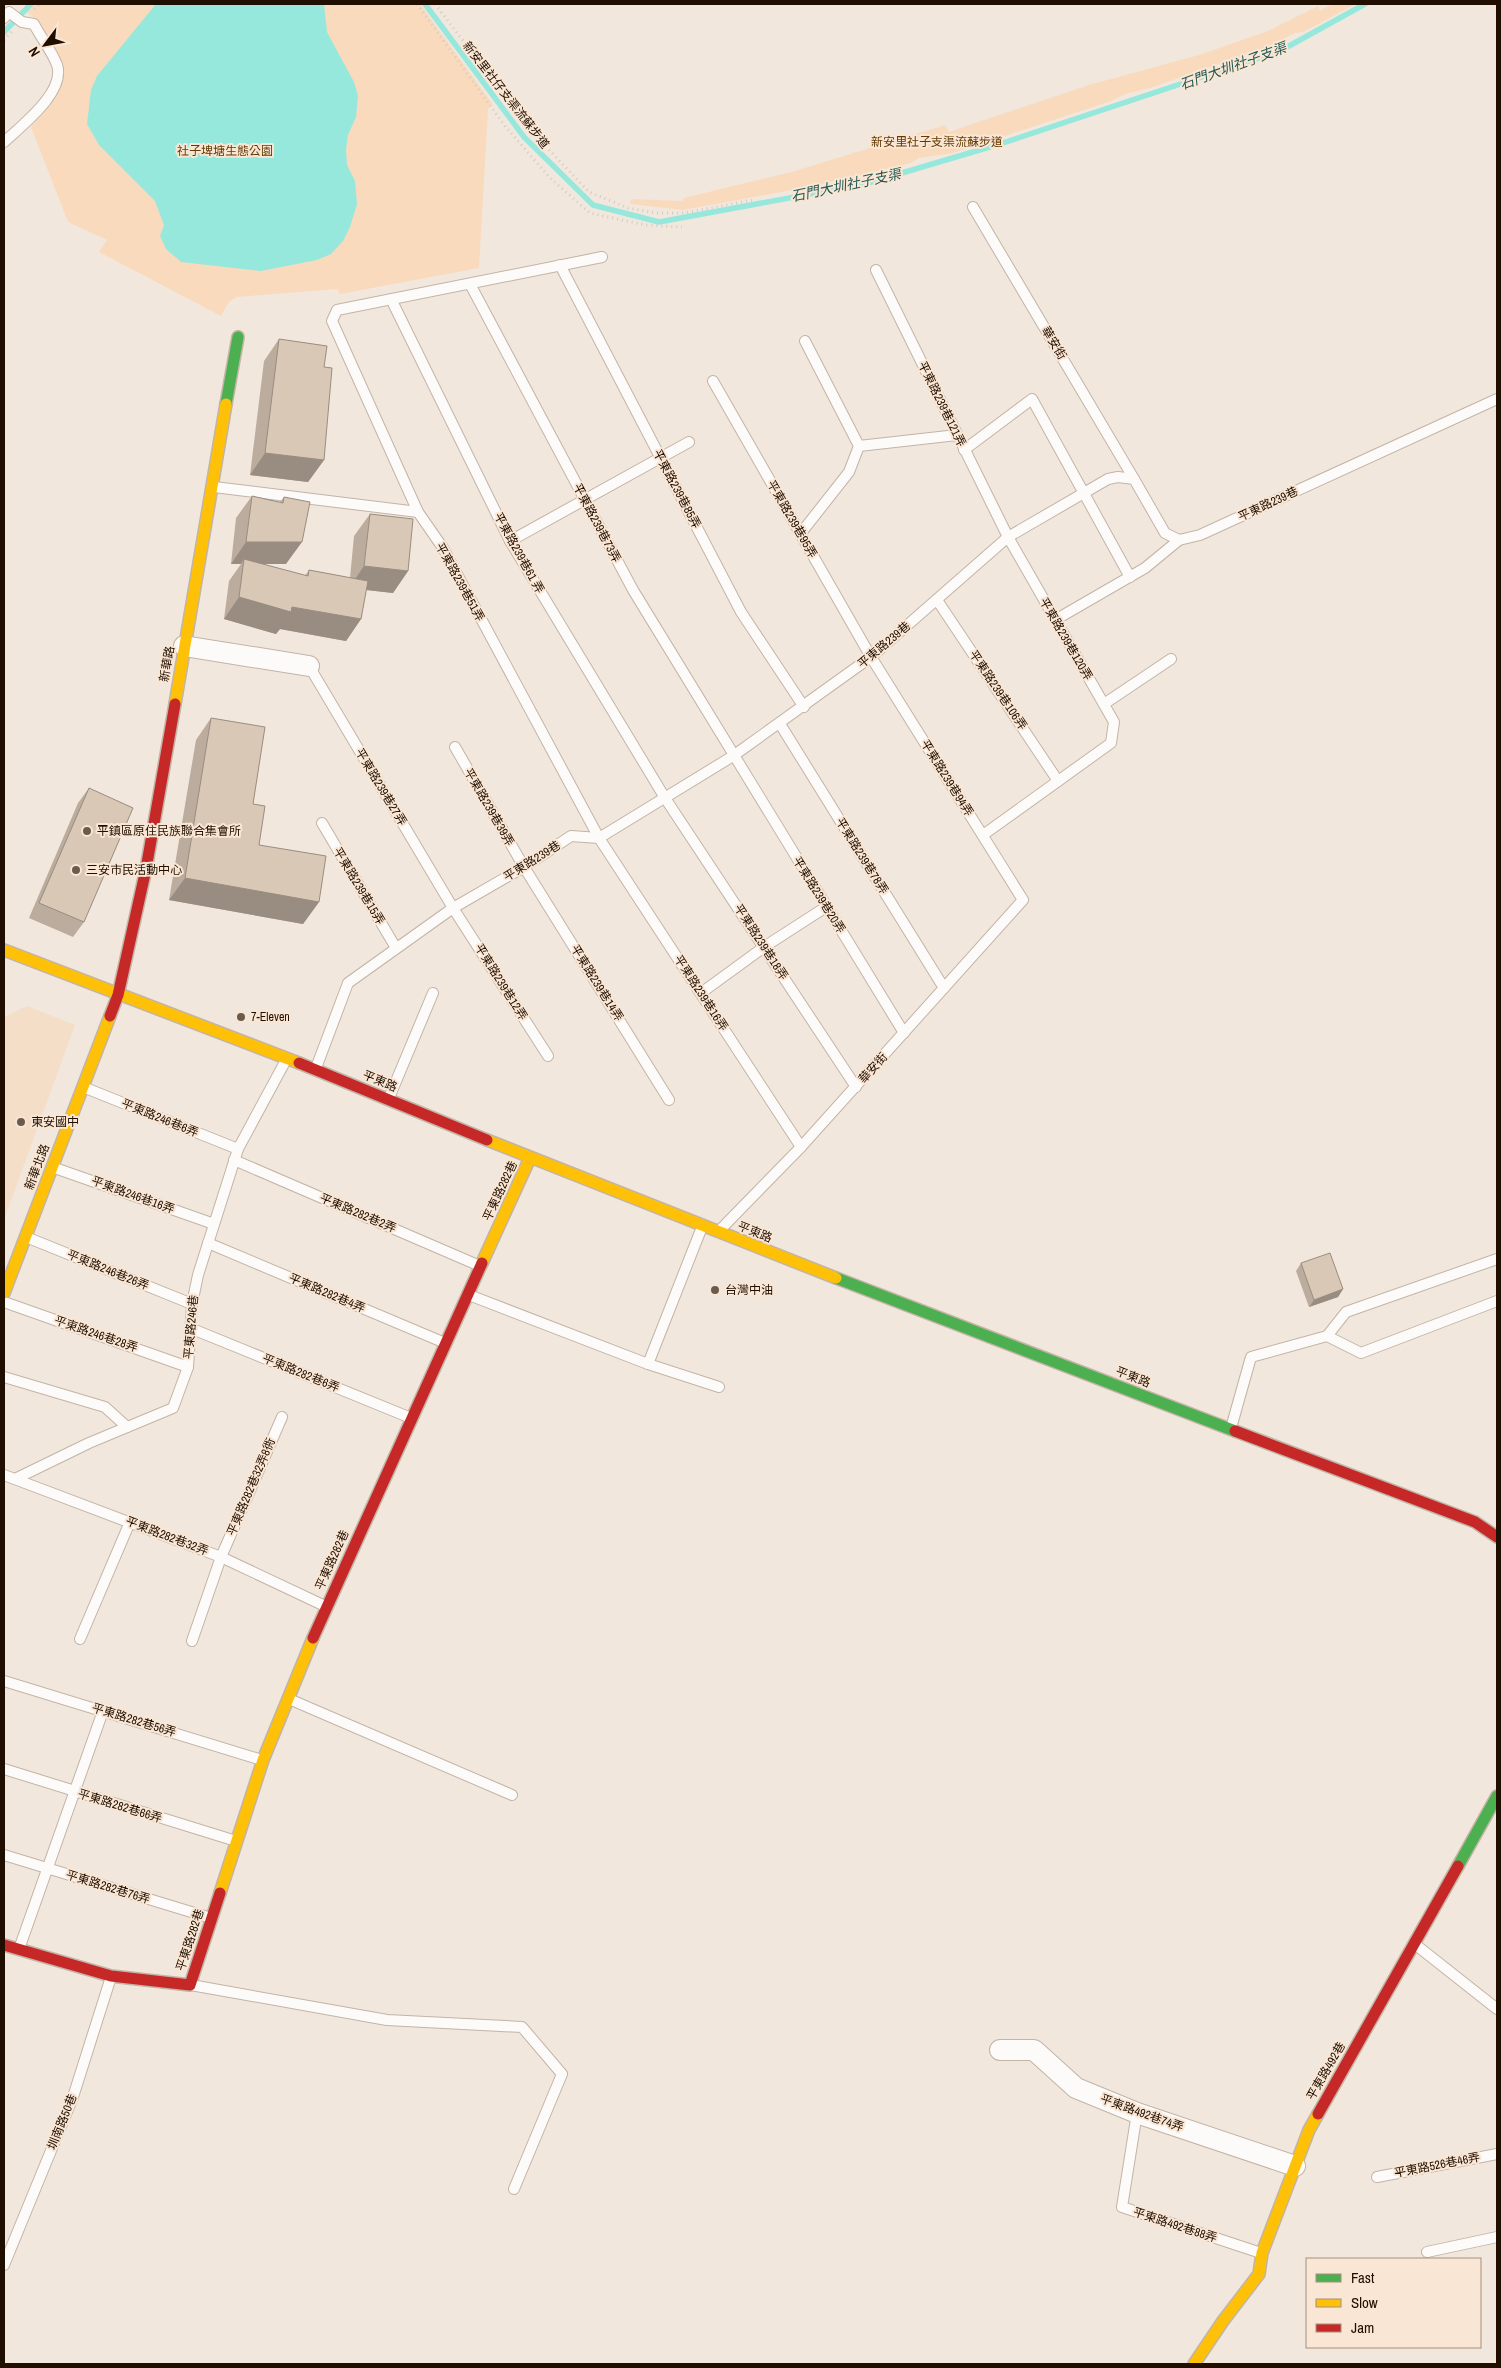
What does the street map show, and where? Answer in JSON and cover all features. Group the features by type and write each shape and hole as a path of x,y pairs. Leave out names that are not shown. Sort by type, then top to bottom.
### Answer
{"street":[{"name":"新華路","path":"118,995 146,869 238,337"},
{"path":"184,646 309,666"},
{"name":"平東路","path":"4,950 118,995 315,1068 530,1158 702,1226 1475,1522 1497,1537"},
{"name":"新華北路","path":"4,1294 118,995"},
{"name":"平東路282巷","path":"190,1985 263,1760 326,1606 530,1158"},
{"name":"平東路492巷","path":"1194,2364 1223,2321 1259,2274 1262,2253 1308,2130 1415,1945 1497,1796"},
{"path":"4,1946 111,1976 190,1985"},
{"name":"平東路492巷74弄","path":"1000,2050 1034,2050 1076,2088 1137,2113 1295,2166"}],"lane":[{"path":"4,18 9,12 22,22 34,24 58,67 54,90 33,116 4,142"},
{"name":"華安街","path":"973,207 1134,479"},
{"path":"391,299 602,257"},
{"name":"平東路239巷85弄","path":"560,265 741,612 804,707"},
{"name":"平東路239巷121弄","path":"876,270 1008,537"},
{"name":"平東路239巷73弄","path":"470,284 633,590 733,756"},
{"name":"平東路239巷51弄","path":"391,299 337,310 332,321 418,512 443,548 599,838"},
{"name":"平東路239巷61 弄","path":"391,299 510,541 665,798"},
{"path":"801,534 849,472 859,446 805,341"},
{"name":"平東路239巷95弄","path":"713,381 872,657"},
{"path":"964,450 1032,399 1130,576"},
{"name":"平東路239巷","path":"1179,540 1200,535 1497,399"},
{"path":"859,446 957,435"},
{"path":"510,541 586,501 689,442"},
{"name":"平東路239巷","path":"315,1068 348,983 396,948 454,908 524,867 571,836 599,838 733,756 872,657 1008,537 1108,479 1118,477 1134,479"},
{"path":"1055,620 1145,568 1179,540 1165,533 1134,479"},
{"path":"212,487 418,512"},
{"name":"平東路239巷120弄","path":"1008,537 1114,722 1111,743 1058,781"},
{"name":"平東路239巷106弄","path":"937,600 1058,781"},
{"name":"平東路239巷94弄","path":"872,657 1023,900"},
{"path":"1104,704 1171,660"},
{"name":"平東路239巷27弄","path":"309,666 454,908"},
{"name":"平東路239巷78弄","path":"780,724 944,988"},
{"name":"平東路239巷39弄","path":"455,747 524,867"},
{"name":"平東路239巷20弄","path":"733,756 904,1033"},
{"path":"983,835 1058,781"},
{"name":"平東路239巷18弄","path":"665,798 856,1087"},
{"name":"平東路239巷15弄","path":"322,823 396,948"},
{"name":"平東路239巷16弄","path":"599,838 802,1148"},
{"name":"平東路239巷14弄","path":"524,867 669,1100"},
{"name":"華安街","path":"718,1232 802,1148 1023,900"},
{"path":"701,992 764,947 826,907"},
{"name":"平東路239巷12弄","path":"454,908 548,1056"},
{"path":"388,1099 433,993"},
{"name":"平東路246巷","path":"16,1479 127,1427 173,1408 188,1367 192,1304 208,1243 234,1160 238,1149 287,1059"},
{"name":"平東路246巷6弄","path":"82,1087 238,1149"},
{"name":"平東路282巷2弄","path":"234,1160 481,1266"},
{"name":"平東路246巷16弄","path":"52,1167 214,1224"},
{"path":"648,1364 702,1226"},
{"name":"平東路246巷26弄","path":"25,1236 192,1304"},
{"name":"平東路282巷4弄","path":"208,1243 446,1344"},
{"path":"1231,1429 1250,1357 1327,1336 1346,1312 1497,1258"},
{"path":"468,1295 648,1364 719,1387"},
{"name":"平東路246巷28弄","path":"4,1302 188,1367"},
{"path":"1327,1336 1361,1353 1497,1302"},
{"name":"平東路282巷6弄","path":"190,1328 412,1418"},
{"path":"4,1377 105,1407 127,1427"},
{"name":"平東路282巷32弄8衖","path":"192,1641 221,1557 282,1417"},
{"name":"平東路282巷32弄","path":"4,1475 221,1557 326,1606"},
{"path":"80,1638 130,1522"},
{"name":"平東路282巷56弄","path":"4,1681 263,1760"},
{"path":"288,1699 512,1795"},
{"path":"19,1950 103,1711"},
{"name":"平東路282巷66弄","path":"4,1769 237,1841"},
{"name":"平東路282巷76弄","path":"4,1855 212,1918"},
{"path":"1415,1945 1497,2009"},
{"name":"圳南路50巷","path":"4,2264 73,2097 111,1976"},
{"path":"190,1985 386,2020 522,2027 562,2074 514,2189"},
{"name":"平東路492巷88弄","path":"1137,2113 1122,2207 1262,2253"},
{"name":"平東路526巷46弄","path":"1377,2177 1497,2154"},
{"path":"1427,2252 1497,2237"}],"path":[{"name":"新安里社仔支渠流蘇步道","path":"417,4 504,126 550,178 590,214 645,225 682,227"},
{"name":"新安里社仔支渠流蘇步道","path":"435,4 534,135 589,192 628,208 657,213 684,213 753,200"}],"shaded area":[{"name":"東安國中","path":"27,1006 75,1025 4,1220 4,1017"}],"green space":[{"name":"社子埤塘生態公園","path":"36,4 420,4 492,103 488,109 479,268 340,294 337,289 236,297 229,302 221,316 99,252 107,240 68,222 31,127 54,99 63,75 63,65 40,22 27,12"},
{"name":"新安里社子支渠流蘇步道","path":"1332,4 1356,4 1303,32 1295,33 1267,47 953,153 919,158 911,163 813,186 683,210 630,204 631,199 682,201 684,198 795,171 945,125 949,132 1089,85 1199,55 1268,31 1318,6 1320,11"}],"water":[{"path":"156,4 324,4 327,32 354,82 358,96 356,117 348,135 346,149 347,165 355,181 357,204 350,227 343,241 331,254 317,260 261,271 181,262 166,249 160,236 164,225 155,201 99,145 87,124 91,90 97,76"}],"building":[{"path":"279,339 327,346 324,367 332,368 324,460 265,453"},
{"path":"252,496 283,503 284,497 310,502 302,542 246,542"},
{"path":"370,514 413,519 408,571 364,566"},
{"path":"244,559 308,576 309,570 368,581 361,619 292,607 291,612 239,597"},
{"path":"211,718 265,727 253,804 265,806 259,845 326,856 319,902 185,878"},
{"name":"三安市民活動中心","path":"89,788 133,808 84,922 39,903"},
{"path":"1330,1253 1343,1289 1314,1300 1301,1263"}],"waterway":[{"name":"石門大圳社子支渠","path":"4,32 31,4"},
{"name":"石門大圳社子支渠","path":"425,4 524,137 593,205 659,222 865,184 1003,143 1280,51 1365,4"}],"traffic: fast":[{"path":"226,404 238,337"},
{"path":"836,1278 1235,1431"},
{"path":"1458,1866 1497,1796"}],"traffic: slow":[{"path":"175,704 226,404"},
{"path":"4,950 299,1063"},
{"path":"4,1293 110,1016"},
{"path":"487,1140 836,1278"},
{"path":"482,1263 530,1158"},
{"path":"220,1893 263,1760 313,1638"},
{"path":"1194,2364 1223,2321 1259,2274 1262,2253 1309,2130 1318,2114"}],"traffic: jam":[{"path":"110,1016 118,995 146,869 175,704"},
{"path":"299,1063 487,1140"},
{"path":"313,1638 482,1263"},
{"path":"1235,1431 1475,1522 1497,1537"},
{"path":"1318,2114 1458,1866"},
{"path":"4,1945 111,1976 190,1985 220,1893"}],"place":[{"name":"平鎮區原住民族聯合集會所","path":"87,831"},
{"name":"三安市民活動中心","path":"76,870"},
{"name":"7-Eleven","path":"241,1017"},
{"name":"東安國中","path":"21,1122"},
{"name":"台灣中油","path":"715,1290"}]}
